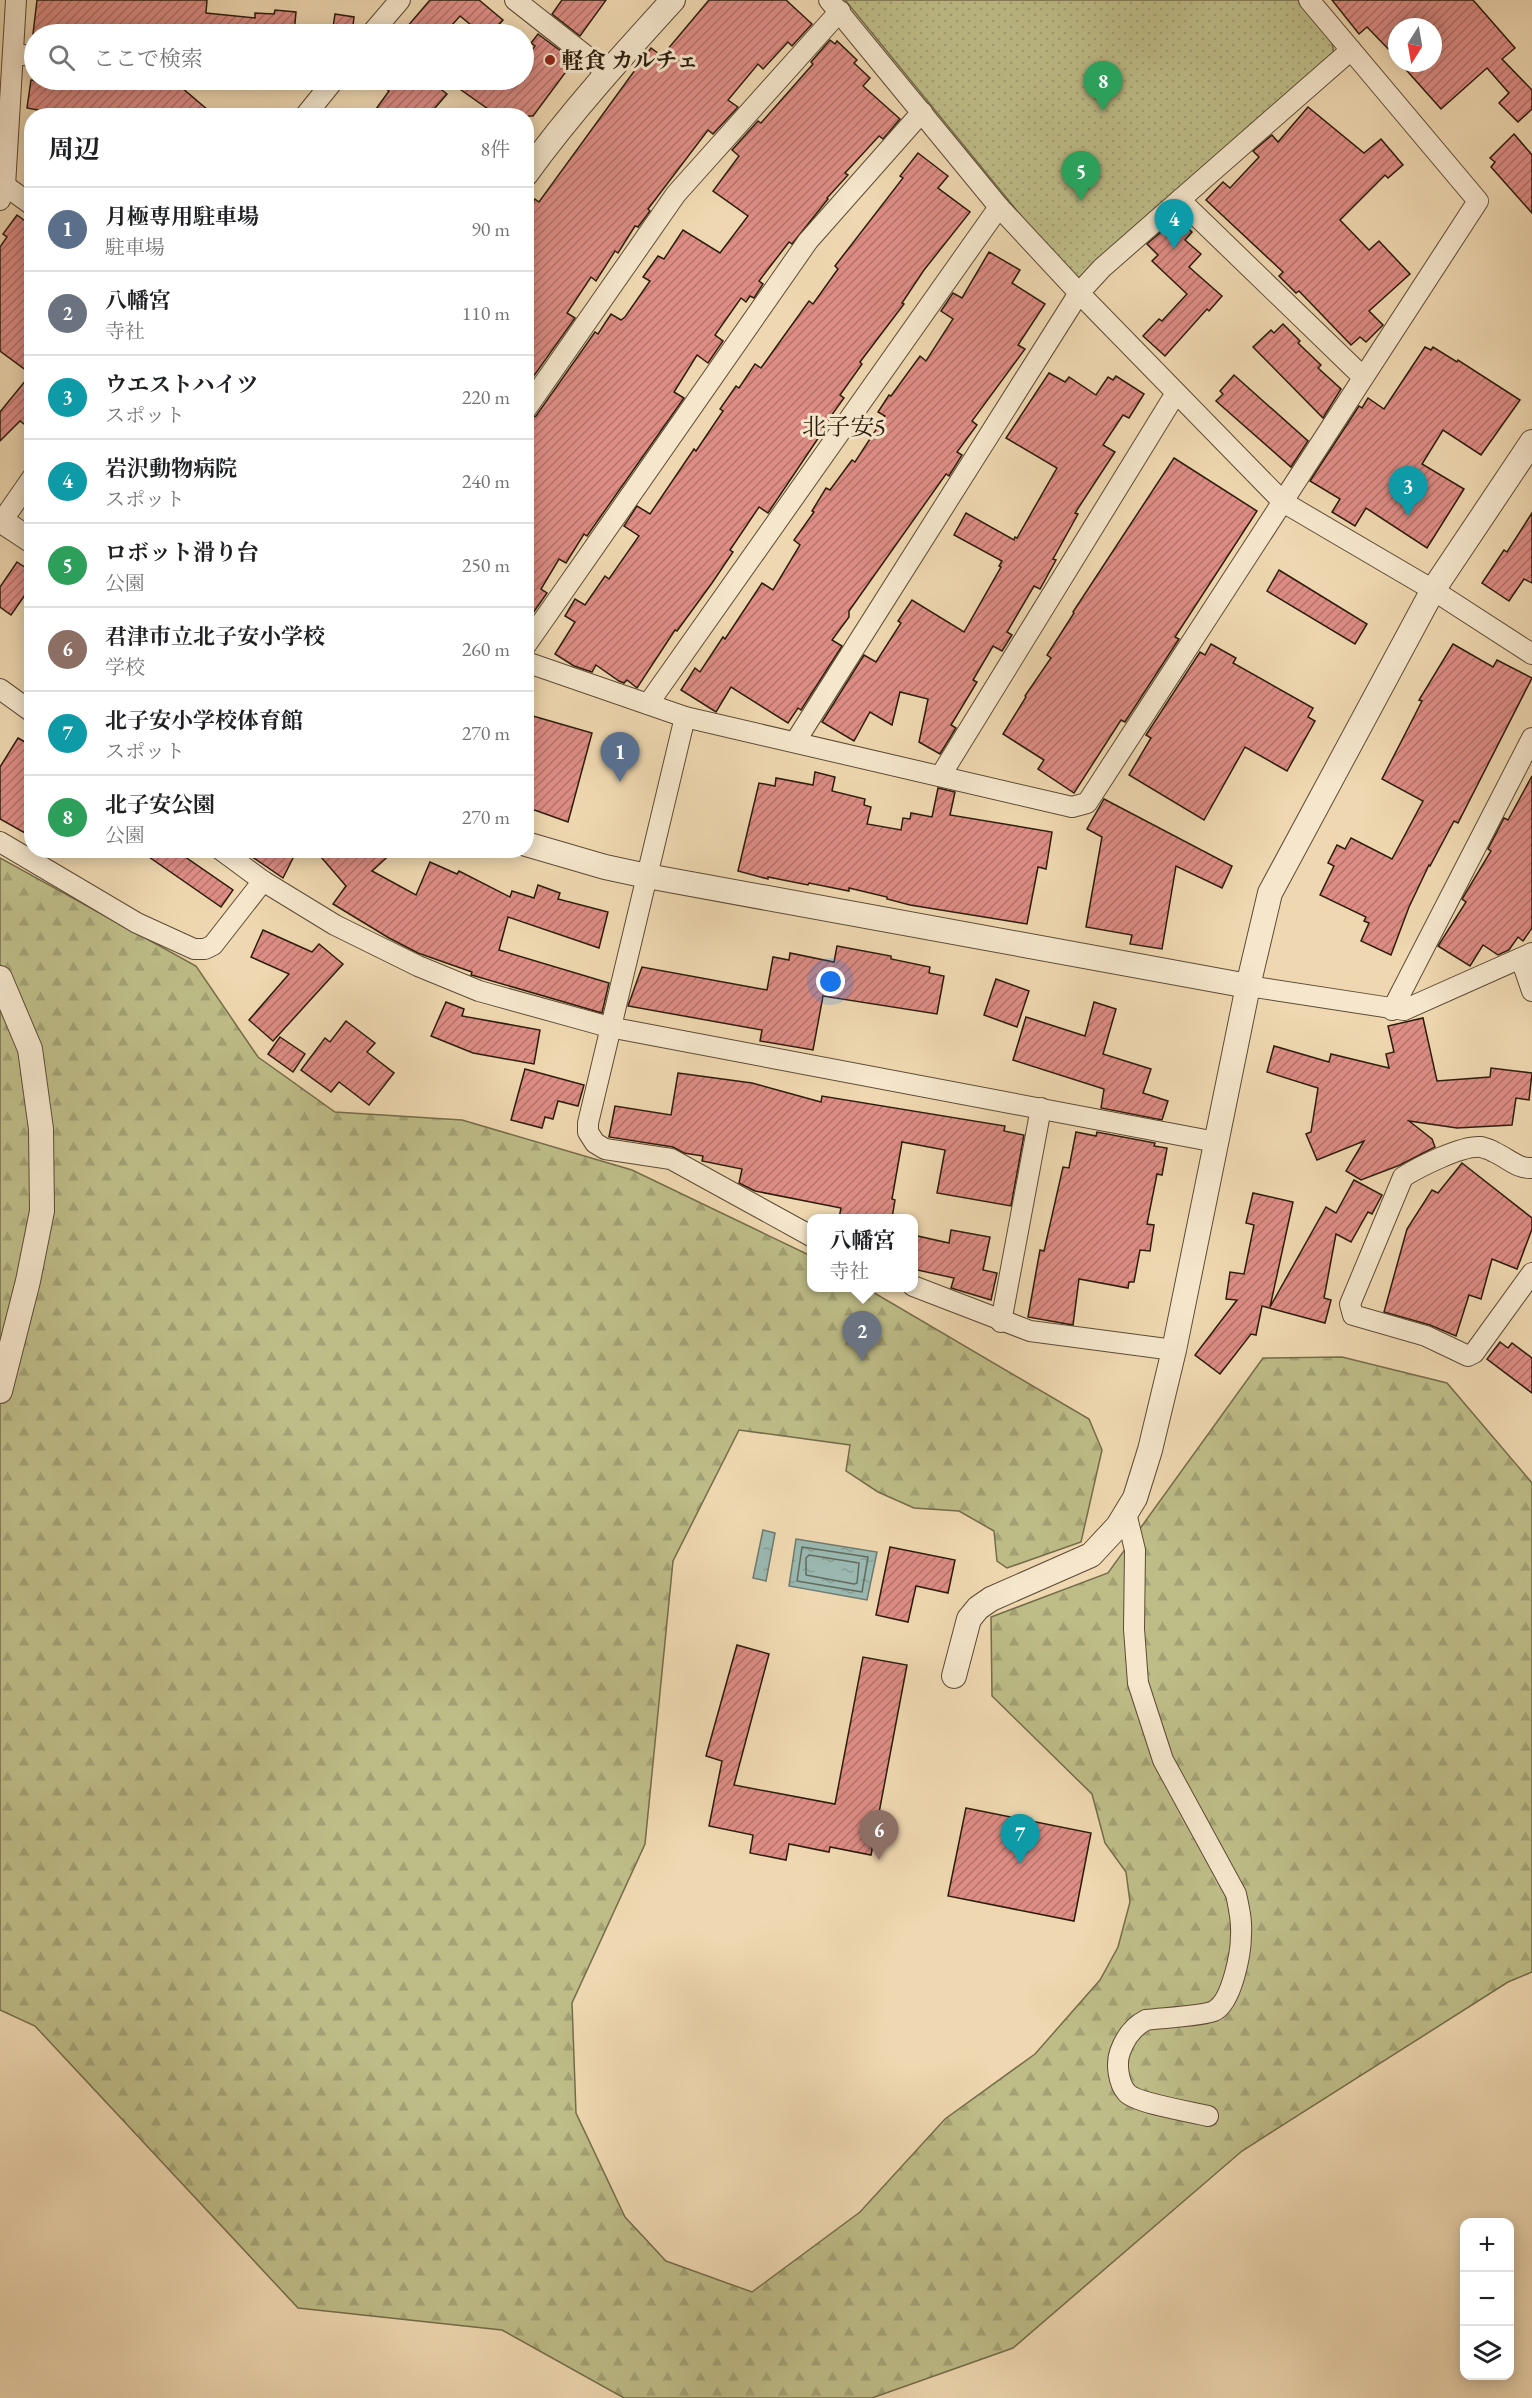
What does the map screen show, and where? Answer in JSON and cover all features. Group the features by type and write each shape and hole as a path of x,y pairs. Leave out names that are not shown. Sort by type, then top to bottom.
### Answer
{"street":[{"path":"16,0 2,190 24,201"},
{"path":"380,24 400,0"},
{"path":"515,0 608,72"},
{"path":"534,163 608,72 673,0"},
{"path":"534,665 685,717 1072,807 1087,802 1478,201 1309,0"},
{"path":"534,398 676,194 835,6 999,207 1079,293 1283,502 1433,590 1532,654"},
{"path":"795,742 1079,293 1102,268 1351,50"},
{"path":"13,54 24,55"},
{"path":"311,108 326,90"},
{"path":"534,634 808,241 922,112"},
{"path":"1180,200 1363,377"},
{"path":"648,704 999,207"},
{"path":"941,775 1176,393"},
{"path":"954,1676 969,1619 978,1608 991,1599 1091,1555 1118,1526 1140,1485 1174,1350 1248,986 1270,893 1433,590 1532,442"},
{"path":"24,489 1,522 24,536"},
{"path":"0,690 24,706"},
{"path":"685,717 609,1027 588,1132 595,1143 605,1149 671,1159 807,1234"},
{"path":"1392,1010 1532,738"},
{"path":"0,842 24,856"},
{"path":"534,846 605,867 647,876 1248,986 1392,1010 1404,1010 1526,956 1532,991"},
{"path":"27,858 137,923 194,949 205,949 213,945 263,881"},
{"path":"232,858 263,881 335,925 418,966 479,991 609,1027 1041,1107 1216,1142"},
{"path":"0,978 30,1049 41,1129 42,1199 42,1210 28,1281 0,1391"},
{"path":"1001,1322 1041,1107"},
{"path":"1532,1168 1523,1169 1495,1152 1481,1147 1468,1148 1415,1169 1403,1177 1350,1304 1351,1312 1353,1315 1425,1336 1468,1356 1474,1353 1481,1340 1532,1273"},
{"path":"918,1288 1001,1322 1030,1331 1174,1350"},
{"path":"1126,1514 1135,1550 1134,1629 1138,1683 1164,1760 1236,1894 1241,1914 1242,1938 1234,1980 1223,2003 1215,2011 1146,2020 1136,2025 1127,2036 1119,2055 1118,2070 1127,2093 1138,2100 1208,2116"}],"green space":[{"path":"845,0 1298,0 1327,32 1333,47 1333,55 1081,277 1071,277"},
{"path":"0,858 196,966 258,1057 335,1112 462,1120 632,1170 807,1254 807,1292 873,1292 1089,1419 1102,1450 1081,1542 1007,1568 997,1561 994,1531 959,1511 914,1508 878,1492 846,1471 850,1445 739,1430 673,1561 645,1844 572,2003 576,2113 625,2217 666,2261 752,2292 860,2212 945,2119 1035,2054 1100,1980 1118,1947 1130,1902 1126,1872 1105,1843 1092,1794 992,1696 991,1617 1108,1573 1263,1358 1342,1357 1447,1383 1532,1483 1532,1972 1508,1982 1242,2151 1013,2348 872,2398 624,2398 502,2330 298,2308 35,2026 0,2010"}],"water":[{"path":"763,1530 775,1533 766,1581 753,1578"},
{"path":"796,1539 877,1552 867,1600 789,1586"}],"building":[{"path":"37,0 207,0 206,13 255,18 255,13 274,14 275,10 296,12 295,24 34,24"},
{"path":"430,0 479,0 503,20 499,24 470,24 460,16 453,24 410,24"},
{"path":"562,0 606,0 580,36 552,14"},
{"path":"709,0 786,0 812,24 792,46 788,42 763,69 758,64 728,100 738,107 713,134 708,130 648,209 650,211 638,227 635,226 618,253 615,251 596,281 591,277 567,313 575,318 534,376 534,201 539,202 651,48 662,56"},
{"path":"1332,0 1473,0 1515,48 1502,59 1532,90 1532,109 1518,122 1499,103 1509,93 1487,68 1441,109 1408,72 1442,72 1442,18 1388,18 1388,49 1367,27 1359,34"},
{"path":"335,14 354,17 353,24 334,24"},
{"path":"538,34 566,55 563,59 571,65 534,115 534,108 487,108 461,90 534,90 534,39"},
{"path":"830,40 835,44 837,41 857,60 854,63 870,78 863,86 900,119 883,139 879,136 845,173 848,175 827,198 792,244 789,242 759,281 763,284 754,298 750,296 746,302 741,298 715,335 723,341 708,363 697,355 674,392 684,398 587,536 584,534 566,563 559,559 541,589 547,593 534,612 534,417 595,332 598,334 611,314 621,320 625,317 650,281 643,277 658,256 664,259 683,230 720,253 748,216 713,191 739,156 732,150 758,121 761,123 813,64 811,62"},
{"path":"30,90 184,90 206,108 27,108"},
{"path":"442,90 447,94 435,108 377,108 389,91"},
{"path":"1308,107 1364,153 1381,139 1403,165 1388,178 1385,175 1340,220 1369,250 1379,241 1410,274 1369,311 1383,325 1366,342 1360,337 1351,345 1299,291 1296,293 1279,276 1283,272 1206,200 1223,182 1230,188 1259,157 1253,151 1272,135 1278,142"},
{"path":"1514,134 1532,155 1532,213 1491,167 1495,162 1490,158"},
{"path":"918,153 948,176 938,188 970,212 924,270 902,303 904,304 860,362 862,364 840,395 844,398 768,513 759,507 730,550 733,552 677,631 675,630 637,688 627,680 624,683 619,681 596,665 592,672 574,666 555,654 575,622 565,616 575,599 585,605 605,576 609,579 639,536 624,526 637,506 650,514 723,411 720,409 736,386 739,388 755,364 761,368 809,301 813,304 838,269 835,266 903,178 900,176"},
{"path":"17,215 24,220 24,369 0,351 0,247 7,237 3,234"},
{"path":"1177,218 1192,232 1185,240 1201,254 1189,267 1222,296 1209,311 1207,309 1165,356 1143,336 1159,319 1162,321 1187,294 1152,261 1158,255 1147,244"},
{"path":"989,252 1020,270 1012,283 1045,304 1018,345 1025,349 972,421 977,425 957,452 962,455 949,476 946,474 849,611 849,617 832,640 842,646 801,710 798,708 788,723 731,687 716,712 681,690 695,668 700,672 723,637 725,639 762,583 773,590 800,545 794,540 814,512 812,511 826,488 830,490 852,460 855,462 885,416 878,412 889,395 891,396 920,356 926,361 953,319 941,311 953,293 962,298"},
{"path":"1283,324 1300,341 1298,343 1321,365 1318,368 1341,389 1323,418 1253,347 1271,330 1274,333"},
{"path":"1425,347 1431,350 1433,347 1457,362 1458,360 1520,400 1481,455 1443,430 1422,464 1464,489 1427,548 1366,508 1355,526 1332,512 1340,499 1310,481 1359,406 1362,408 1368,398 1384,409"},
{"path":"1049,373 1065,382 1069,377 1096,395 1108,377 1113,380 1116,376 1144,394 1129,418 1123,415 1103,445 1115,452 1075,513 1078,514 1053,559 1056,560 1040,589 1034,586 1007,632 1012,635 1002,651 993,646 973,680 977,682 951,725 956,728 940,754 919,742 928,699 900,692 892,725 870,712 854,741 822,722 864,655 876,662 901,623 898,621 912,600 964,632 1001,567 999,566 1002,561 954,535 966,513 1014,540 1057,468 1006,438"},
{"path":"1234,375 1308,441 1291,467 1216,401 1223,394 1220,391"},
{"path":"24,383 24,424 20,421 0,441 0,412"},
{"path":"1174,458 1257,511 1175,637 1179,639 1125,722 1121,720 1074,793 1038,769 1044,760 1003,734 1051,658 1047,655 1073,612"},
{"path":"1532,513 1532,583 1524,579 1509,601 1482,583 1504,550 1507,552"},
{"path":"17,562 24,567 24,596 11,615 0,607 0,587"},
{"path":"1279,570 1367,624 1355,644 1267,591"},
{"path":"1211,644 1236,658 1233,663 1313,708 1308,717 1315,721 1287,771 1245,747 1204,820 1129,775 1151,738 1146,735 1200,652 1205,655"},
{"path":"1453,644 1493,667 1497,660 1532,678 1458,823 1454,821 1429,865 1409,907 1391,955 1361,941 1369,923 1364,921 1366,917 1320,895 1334,866 1328,863 1337,845 1345,849 1351,838 1392,859 1423,801 1382,779 1422,701 1419,700"},
{"path":"534,716 592,733 568,822 534,810"},
{"path":"18,738 24,741 24,832 0,819 0,767"},
{"path":"815,772 835,777 832,791 865,799 864,805 871,807 867,824 901,830 903,818 910,819 911,813 932,817 938,788 955,792 950,815 1052,832 1046,869 1038,867 1027,924 910,905 849,888 849,891 809,883 808,885 768,877 768,879 738,871 759,783 775,786 776,778 813,785"},
{"path":"1532,776 1532,928 1523,941 1518,937 1509,950 1498,955 1483,945 1470,966 1438,946 1466,902 1462,899 1491,851 1488,849 1504,818 1508,820"},
{"path":"1104,799 1232,866 1222,888 1176,866 1162,949 1130,944 1132,935 1086,927 1102,837 1087,829"},
{"path":"151,858 187,858 233,890 221,907"},
{"path":"254,858 293,858 283,878"},
{"path":"322,858 386,858 372,871 416,895 430,862 457,874 459,871 510,897 512,891 534,898 538,885 560,893 558,899 608,912 599,948 508,917 499,950 609,983 602,1013 471,975 472,972 418,953 333,904 346,886"},
{"path":"263,930 312,952 319,944 343,964 273,1041 249,1020 289,974 251,957"},
{"path":"837,946 891,956 891,959 930,967 929,973 944,976 937,1014 823,996 813,1050 760,1041 762,1030 628,1006 642,967 767,990 773,957 789,960 790,953 834,962"},
{"path":"996,979 1029,991 1017,1027 984,1015"},
{"path":"446,1002 464,1009 462,1016 540,1030 534,1064 473,1053 431,1036"},
{"path":"1094,1002 1116,1009 1103,1054 1151,1069 1143,1093 1168,1101 1162,1120 1101,1108 1104,1089 1013,1060 1026,1017 1085,1036"},
{"path":"1423,1018 1437,1081 1490,1077 1491,1068 1532,1073 1529,1100 1516,1098 1512,1125 1457,1128 1409,1121 1432,1139 1435,1147 1400,1165 1361,1180 1346,1171 1364,1141 1317,1160 1306,1134 1311,1132 1318,1088 1267,1072 1274,1046 1329,1062 1331,1054 1389,1068 1386,1054 1394,1052 1388,1026"},
{"path":"346,1021 375,1043 367,1052 394,1073 369,1105 339,1082 331,1092 301,1070 325,1038 330,1042"},
{"path":"280,1037 305,1054 293,1072 268,1054"},
{"path":"525,1069 584,1085 578,1106 558,1101 553,1119 545,1117 542,1128 511,1120"},
{"path":"678,1073 752,1083 821,1102 822,1096 1005,1126 1004,1131 1024,1135 1011,1206 937,1193 945,1150 902,1142 892,1199 895,1200 893,1214 840,1214 841,1208 755,1191 739,1183 742,1169 702,1161 703,1156 684,1153 673,1147 609,1137 615,1106 671,1115"},
{"path":"1076,1132 1096,1136 1097,1132 1155,1143 1154,1146 1167,1148 1162,1175 1157,1174 1147,1224 1154,1225 1150,1251 1140,1250 1134,1282 1129,1282 1128,1288 1079,1279 1073,1325 1028,1317 1040,1250 1044,1251 1063,1167 1069,1168"},
{"path":"1462,1163 1532,1218 1532,1229 1517,1269 1492,1259 1481,1299 1469,1295 1456,1336 1430,1325 1384,1312 1407,1229 1432,1190 1438,1193"},
{"path":"1354,1180 1382,1195 1372,1214 1368,1212 1351,1242 1336,1234 1324,1298 1331,1300 1325,1323 1262,1306 1256,1335 1251,1334 1220,1374 1195,1355 1237,1300 1226,1299 1230,1272 1244,1274 1254,1225 1246,1223 1253,1193 1293,1202 1270,1307 1326,1207 1336,1213"},
{"path":"951,1230 990,1237 983,1270 997,1273 991,1300 951,1288 954,1278 918,1270 918,1236 949,1243"},
{"path":"1500,1342 1508,1348 1512,1343 1532,1358 1532,1393 1487,1359"},
{"path":"890,1547 955,1560 948,1593 916,1586 908,1622 876,1615"},
{"path":"737,1645 769,1654 734,1785 835,1804 863,1657 907,1665 871,1855 830,1847 829,1852 789,1844 786,1860 750,1853 753,1835 709,1826 722,1761 706,1756"},
{"path":"966,1808 1091,1833 1074,1921 948,1896"}],"place":[{"name":"軽食 カルチェ","path":"550,60"},
{"name":"北子安公園","path":"1103,111"},
{"name":"ロボット滑り台","path":"1081,201"},
{"name":"岩沢動物病院","path":"1174,249"},
{"name":"ウエストハイツ","path":"1408,516"},
{"name":"月極専用駐車場","path":"620,782"},
{"name":"八幡宮","path":"862,1361"},
{"name":"君津市立北子安小学校","path":"879,1860"},
{"name":"北子安小学校体育館","path":"1020,1864"}],"district":[{"name":"北子安5","path":"844,426"}]}
